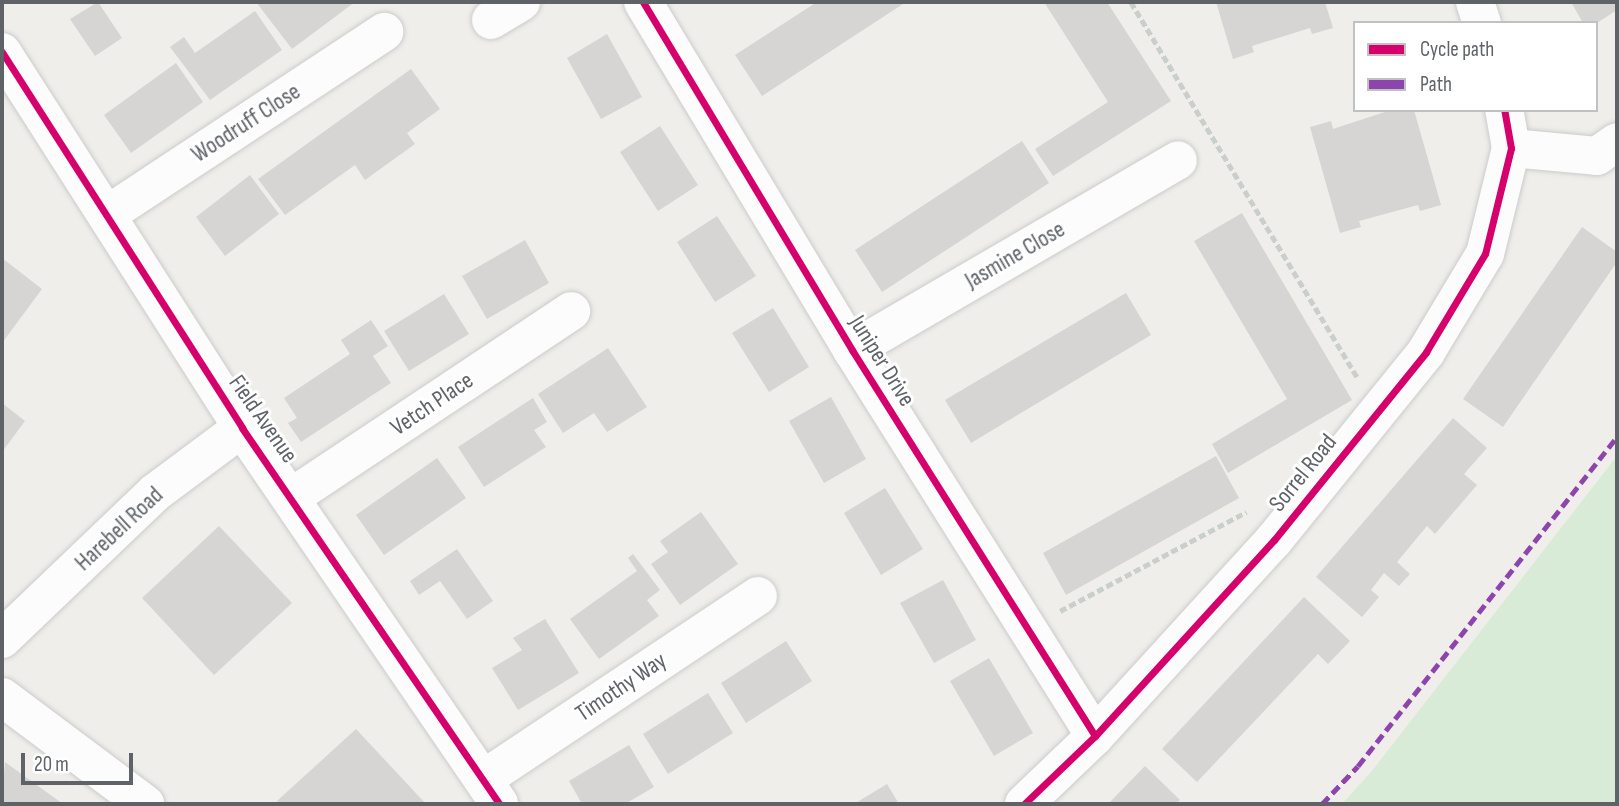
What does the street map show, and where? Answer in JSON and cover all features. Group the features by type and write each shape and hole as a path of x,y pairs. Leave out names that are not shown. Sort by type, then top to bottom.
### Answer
{"street":[{"name":"Juniper Drive","path":"643,2 852,350 1025,629 1095,736"},
{"path":"1475,2 1481,21"},
{"name":"Woodruff Close","path":"108,214 384,32"},
{"name":"Field Avenue","path":"2,52 243,428 293,496 492,791"},
{"name":"Sorrel Road","path":"1024,804 1095,736 1274,540 1426,352 1485,254 1511,148 1504,112"},
{"path":"1511,148 1597,156 1617,142"},
{"name":"Jasmine Close","path":"852,350 1178,160"},
{"name":"Vetch Place","path":"293,496 571,311"},
{"name":"Harebell Road","path":"2,639 156,492 243,428"},
{"name":"Timothy Way","path":"492,791 758,596"},
{"path":"2,697 145,804"}],"path":[{"path":"1131,2 1377,411"},
{"path":"1025,629 1245,511 1274,540"}],"green space":[{"path":"1617,456 1617,804 1342,804 1371,772"}],"building":[{"path":"98,2 122,38 95,56 70,19"},
{"path":"256,2 355,2 292,49"},
{"path":"817,2 906,2 762,96 735,55"},
{"path":"1044,2 1107,2 1171,101 1053,176 1035,149 1108,102"},
{"path":"1216,2 1325,2 1333,28 1312,34 1310,28 1252,46 1254,52 1233,59"},
{"path":"1571,2 1617,2 1617,10 1598,22 1582,21"},
{"path":"255,11 282,50 210,100 170,47 184,37 195,53"},
{"path":"607,34 642,97 601,119 567,58"},
{"path":"176,63 203,102 131,153 104,115"},
{"path":"411,69 440,109 407,133 415,144 365,180 355,165 285,215 258,179"},
{"path":"1385,112 1415,112 1441,205 1420,211 1418,205 1359,221 1361,227 1340,233 1310,127 1331,121 1333,129"},
{"path":"660,126 698,185 658,211 620,152"},
{"path":"1022,141 1049,183 882,292 855,250"},
{"path":"250,175 279,214 225,256 196,217"},
{"path":"1242,213 1352,400 1228,473 1212,444 1287,399 1194,241"},
{"path":"717,216 756,276 715,302 677,242"},
{"path":"1582,227 1617,252 1617,262 1503,427 1463,399"},
{"path":"525,240 549,283 487,319 462,276"},
{"path":"2,258 42,289 2,343"},
{"path":"1126,293 1151,335 971,443 945,400"},
{"path":"444,294 469,334 409,371 384,331"},
{"path":"773,308 809,367 769,392 732,333"},
{"path":"371,320 388,346 373,356 391,383 301,442 288,423 297,418 284,398 350,354 341,340"},
{"path":"608,348 647,407 607,432 594,413 563,433 538,394"},
{"path":"831,397 866,459 824,483 789,421"},
{"path":"533,398 547,422 534,430 546,447 484,487 458,447"},
{"path":"2,403 25,421 2,452"},
{"path":"1453,418 1487,448 1464,474 1477,485 1435,534 1427,526 1397,562 1410,574 1399,586 1384,573 1371,590 1379,597 1362,617 1316,577"},
{"path":"1216,456 1239,498 1066,595 1043,553"},
{"path":"437,458 466,498 384,555 356,515"},
{"path":"885,488 923,549 881,575 844,513"},
{"path":"701,512 738,564 680,605 651,564 668,552 660,541"},
{"path":"219,526 292,603 214,675 142,598"},
{"path":"457,549 493,601 467,619 440,581 419,595 410,581"},
{"path":"633,554 660,590 647,600 659,616 599,659 570,619 637,571 628,558"},
{"path":"943,580 976,640 934,663 900,603"},
{"path":"1304,597 1350,641 1328,664 1318,654 1197,782 1162,749"},
{"path":"545,619 579,673 518,710 492,668 522,650 513,638"},
{"path":"786,641 812,681 746,723 721,683"},
{"path":"989,658 1033,733 994,756 950,681"},
{"path":"708,693 733,733 668,774 643,734"},
{"path":"356,729 426,804 280,804 277,801"},
{"path":"629,745 654,787 625,804 582,804 569,781"},
{"path":"5,762 63,804 2,804"},
{"path":"1145,766 1180,800 1176,804 1108,804"},
{"path":"887,784 899,804 854,804"}],"marked path":[{"path":"1322,804 1358,766 1617,437"}],"cycle path":[{"path":"643,2 852,350 1095,736"},
{"path":"2,52 242,428 499,804"},
{"path":"1024,804 1095,736 1274,540 1426,352 1485,254 1511,148 1504,112"}]}
